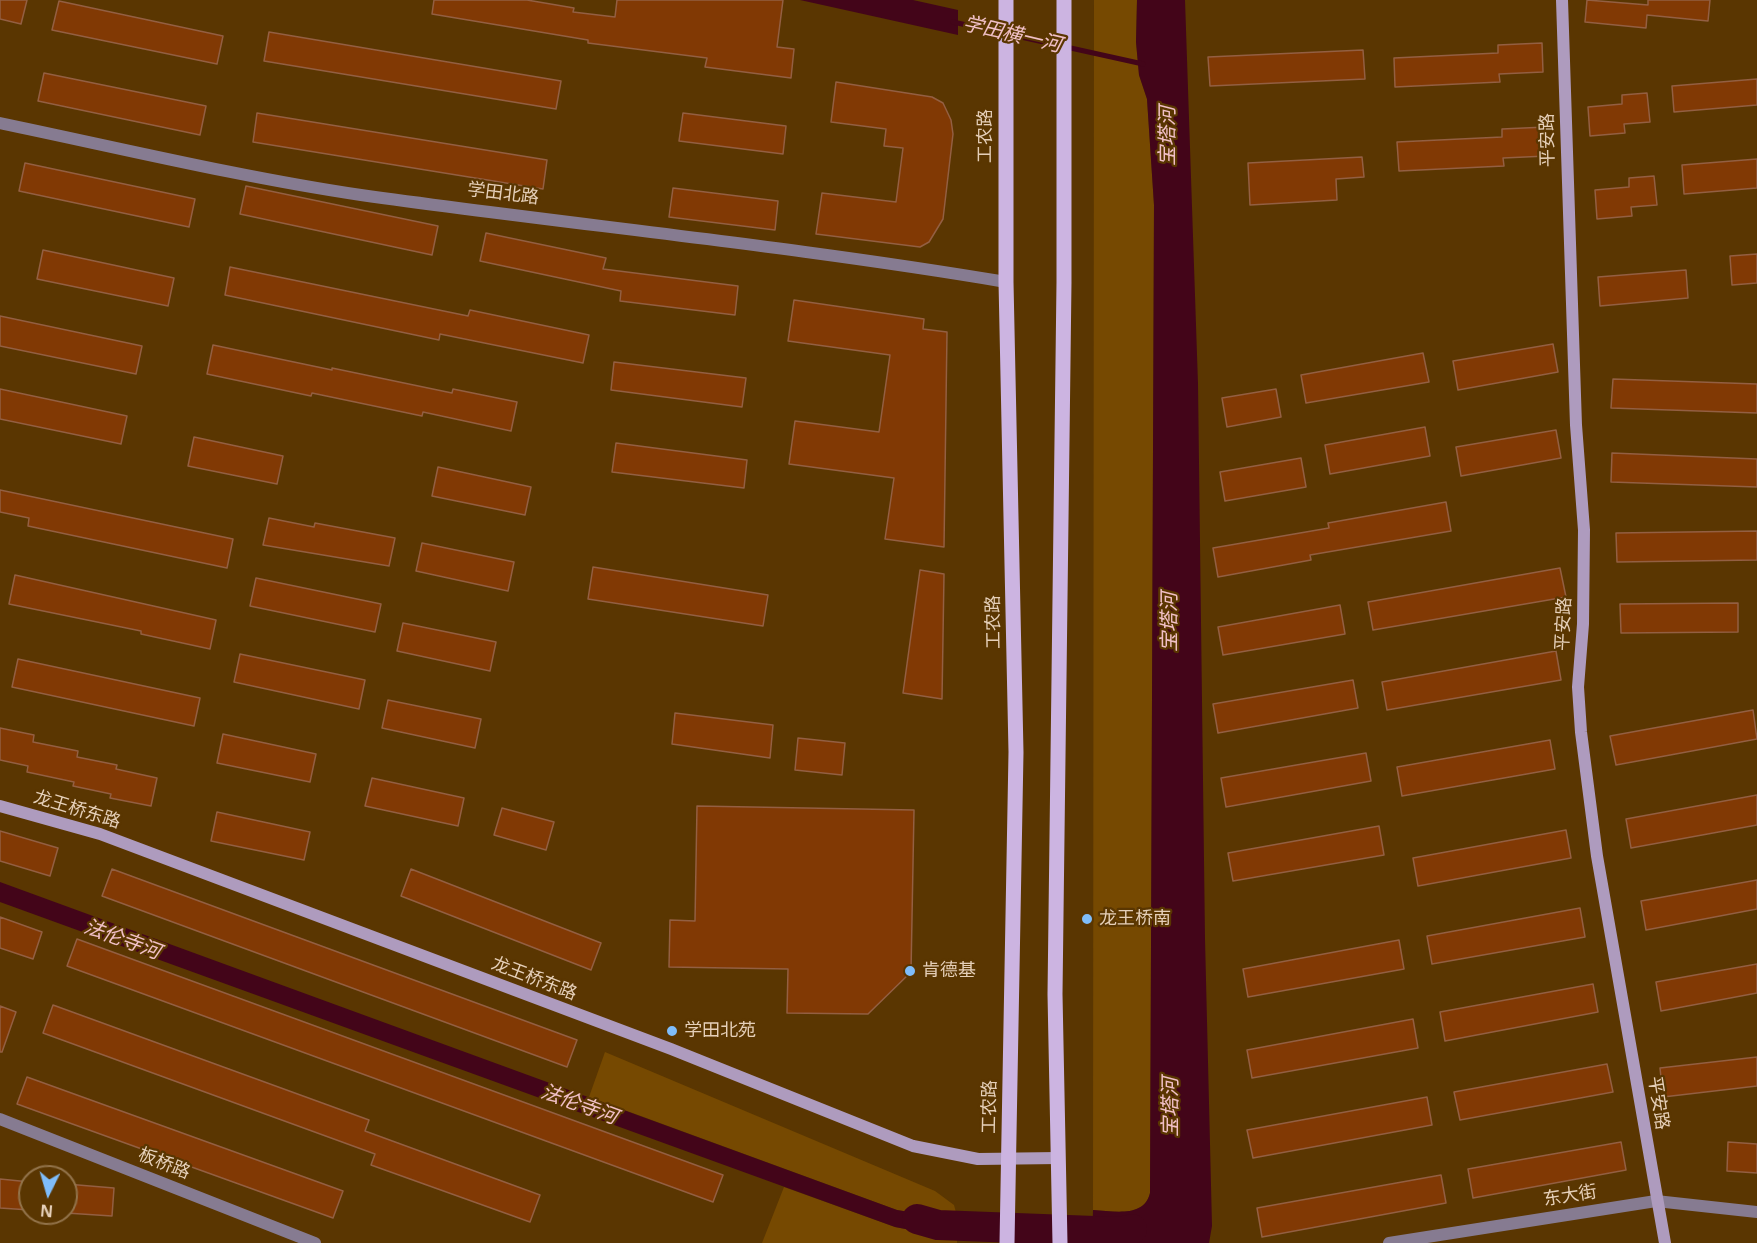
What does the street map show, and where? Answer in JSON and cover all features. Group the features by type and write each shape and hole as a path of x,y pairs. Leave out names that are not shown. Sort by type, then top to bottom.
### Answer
{"main road":[{"name":"工农路","path":"1006,0 1005,282 1016,752 1007,1243"},
{"path":"1060,1243 1055,994 1064,282 1064,0"}],"street":[{"name":"平安路","path":"1562,0 1576,425 1584,530 1583,624 1578,687 1597,856 1665,1243"},
{"name":"学田北路","path":"0,123 242,174 359,194 871,259 1005,282"},
{"name":"龙王桥东路","path":"0,806 100,834 672,1049 913,1146 978,1159 1008,1161 1059,1158"},
{"name":"板桥路","path":"0,1119 315,1243"},
{"name":"东大街","path":"1389,1243 1656,1201 1757,1212"}],"shaded area":[{"path":"1094,0 1137,0 1136,42 1139,75 1147,99 1154,205 1150,1193 1142,1206 1135,1210 1119,1212 1093,1210"},
{"path":"605,1052 935,1191 954,1205 958,1220 897,1210 589,1097"},
{"path":"784,1187 895,1227 957,1239 957,1243 762,1243"}],"water":[{"path":"800,0 913,0 958,10 958,35"},
{"name":"宝塔河","path":"1137,0 1185,0 1198,384 1205,939 1212,1226 1209,1243 1092,1243 1093,1210 1119,1212 1135,1210 1147,1201 1150,1193 1154,205 1147,99 1139,75 1136,42"},
{"path":"0,882 897,1210 958,1220 957,1239 895,1227 0,902"}],"building":[{"path":"0,0 27,0 21,24 0,19"},
{"path":"434,0 527,0 574,8 573,12 615,17 617,0 783,0 777,47 794,49 791,78 705,67 707,58 588,43 588,40 432,14"},
{"path":"1587,0 1648,5 1648,0 1710,0 1708,21 1647,15 1646,28 1585,22"},
{"path":"59,1 223,36 217,64 52,30"},
{"path":"269,32 561,81 556,109 264,61"},
{"path":"1542,43 1543,72 1499,74 1500,82 1395,87 1394,58 1498,53 1498,45"},
{"path":"1363,50 1365,79 1210,86 1208,57"},
{"path":"44,73 206,106 200,135 38,101"},
{"path":"1757,79 1757,105 1674,112 1672,86"},
{"path":"836,82 932,97 943,103 951,120 953,134 943,219 929,242 920,247 816,234 822,193 896,202 903,148 884,146 886,129 831,122"},
{"path":"1647,93 1650,122 1624,124 1625,133 1590,136 1588,107 1622,104 1622,95"},
{"path":"257,113 547,160 543,189 253,142"},
{"path":"683,113 786,126 783,154 679,141"},
{"path":"1546,127 1547,156 1503,158 1504,166 1399,171 1397,142 1502,137 1502,129"},
{"path":"1362,157 1364,177 1336,179 1337,200 1250,205 1248,163"},
{"path":"1757,159 1757,188 1684,194 1682,165"},
{"path":"25,163 195,199 189,227 19,191"},
{"path":"1654,176 1657,205 1631,207 1632,216 1597,219 1595,190 1629,187 1629,178"},
{"path":"246,186 438,226 432,255 240,214"},
{"path":"673,188 778,201 775,230 669,217"},
{"path":"486,233 606,258 603,269 738,286 735,315 620,301 621,291 480,261"},
{"path":"43,250 174,278 168,306 37,279"},
{"path":"1757,254 1757,283 1732,285 1730,256"},
{"path":"230,267 468,316 470,310 589,335 583,363 440,334 439,340 225,295"},
{"path":"1686,270 1688,298 1600,306 1598,277"},
{"path":"794,300 924,319 923,329 947,332 944,547 885,539 894,478 789,464 795,421 879,432 890,355 788,341"},
{"path":"0,316 142,346 136,374 0,346"},
{"path":"1553,344 1558,372 1458,390 1453,361"},
{"path":"213,345 452,393 453,389 517,402 511,431 423,412 422,416 312,393 311,396 207,374"},
{"path":"1423,353 1429,382 1306,403 1301,375"},
{"path":"614,362 746,378 742,407 611,390"},
{"path":"1613,379 1757,384 1757,413 1611,408"},
{"path":"0,389 127,416 121,444 0,419"},
{"path":"1276,389 1281,417 1227,427 1222,398"},
{"path":"1425,427 1430,456 1330,474 1325,445"},
{"path":"1556,430 1561,458 1461,476 1456,447"},
{"path":"194,437 283,456 277,484 188,466"},
{"path":"616,443 747,460 744,488 612,472"},
{"path":"1612,453 1757,459 1757,487 1611,482"},
{"path":"1301,458 1306,487 1225,501 1220,472"},
{"path":"438,467 531,487 525,515 432,496"},
{"path":"0,490 233,539 227,568 28,526 29,518 0,512"},
{"path":"1446,502 1451,531 1310,555 1311,560 1218,577 1213,548 1329,528 1328,523"},
{"path":"269,518 314,527 315,523 395,538 389,566 263,545"},
{"path":"1757,531 1757,560 1617,562 1616,533"},
{"path":"422,543 514,562 508,591 416,571"},
{"path":"593,567 768,595 763,626 588,599"},
{"path":"1560,568 1566,597 1373,630 1368,602"},
{"path":"920,570 944,574 942,699 903,693"},
{"path":"15,575 216,620 210,649 141,634 141,631 9,604"},
{"path":"256,578 381,604 375,632 250,606"},
{"path":"1738,603 1738,632 1621,633 1620,604"},
{"path":"1340,605 1345,634 1223,655 1218,627"},
{"path":"403,623 496,642 490,671 397,651"},
{"path":"1556,651 1561,680 1387,710 1382,682"},
{"path":"240,654 365,680 359,709 234,682"},
{"path":"18,659 200,698 194,726 12,687"},
{"path":"1353,680 1358,708 1218,733 1213,704"},
{"path":"388,700 481,719 475,748 382,728"},
{"path":"1753,710 1757,739 1616,765 1610,736"},
{"path":"675,713 773,725 770,758 672,744"},
{"path":"0,728 34,735 33,742 78,751 77,757 117,765 116,769 157,778 151,806 110,798 111,794 73,786 74,782 27,772 28,766 0,760"},
{"path":"223,734 316,754 310,782 217,763"},
{"path":"798,738 845,743 842,775 795,770"},
{"path":"1550,740 1555,769 1402,796 1397,767"},
{"path":"1366,753 1371,781 1226,807 1221,778"},
{"path":"372,778 464,798 458,826 365,806"},
{"path":"1757,795 1757,825 1631,848 1626,819"},
{"path":"697,806 914,810 911,972 868,1014 787,1013 788,969 669,967 670,920 695,921"},
{"path":"502,808 554,822 546,850 494,835"},
{"path":"217,812 310,832 304,860 211,841"},
{"path":"1379,826 1384,855 1233,881 1228,853"},
{"path":"1566,830 1571,858 1418,886 1413,858"},
{"path":"0,831 58,848 50,876 0,861"},
{"path":"112,869 577,1040 567,1067 102,896"},
{"path":"411,869 601,943 591,970 401,896"},
{"path":"1757,880 1757,909 1646,930 1641,901"},
{"path":"1580,908 1585,937 1432,964 1427,936"},
{"path":"0,917 42,932 33,959 0,948"},
{"path":"77,939 723,1175 713,1202 67,966"},
{"path":"1399,940 1404,969 1248,997 1243,969"},
{"path":"1757,964 1757,993 1661,1011 1656,982"},
{"path":"1593,984 1598,1012 1445,1041 1440,1012"},
{"path":"53,1005 369,1120 365,1131 540,1195 530,1222 371,1165 375,1154 43,1033"},
{"path":"0,1006 16,1012 2,1052 0,1052"},
{"path":"1413,1019 1418,1048 1252,1078 1247,1050"},
{"path":"1757,1057 1757,1086 1663,1097 1660,1068"},
{"path":"1607,1064 1613,1092 1460,1120 1454,1092"},
{"path":"27,1077 343,1191 333,1218 17,1104"},
{"path":"1427,1097 1432,1125 1253,1158 1247,1130"},
{"path":"1621,1142 1626,1170 1473,1198 1468,1169"},
{"path":"1728,1142 1757,1144 1757,1173 1727,1171"},
{"path":"1441,1175 1446,1203 1262,1237 1257,1208"},
{"path":"0,1179 18,1181 18,1209 0,1208"},
{"path":"78,1185 114,1188 112,1216 78,1214"}],"waterway":[{"name":"学田横一河","path":"953,22 1143,64"},
{"name":"法伦寺河","path":"917,1219 938,1225 1120,1232 1132,1229"}],"place":[{"name":"龙王桥南","path":"1087,919"},
{"name":"肯德基","path":"910,971"},
{"name":"学田北苑","path":"672,1031"}]}
